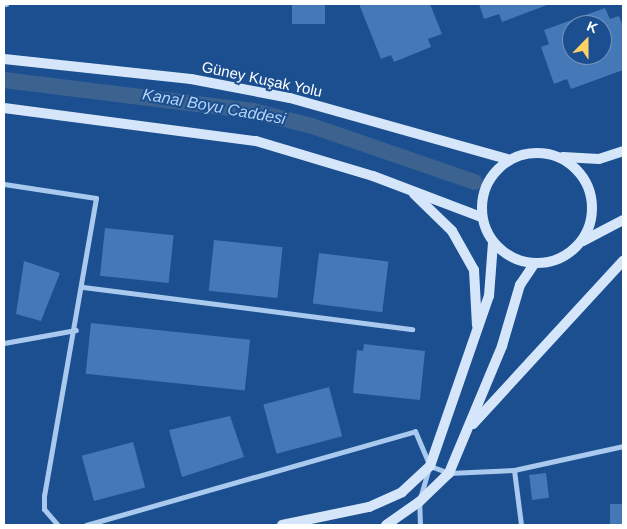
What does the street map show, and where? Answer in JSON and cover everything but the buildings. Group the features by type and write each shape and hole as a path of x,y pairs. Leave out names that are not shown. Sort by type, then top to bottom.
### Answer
{"main road":[{"name":"Güney Kuşak Yolu","path":"4,59 192,79 290,98 507,159"},
{"path":"4,108 256,141 409,190 481,217"},
{"path":"623,151 599,159 562,157 507,159 491,174 482,194 481,217 493,243 505,254 534,264 561,258 582,241 623,220"},
{"path":"562,157 576,167 592,195 593,211 582,241"},
{"path":"409,190 452,231 474,270 478,331"},
{"path":"282,525 369,507 402,492 430,466 489,296 493,243"},
{"path":"469,428 623,262"},
{"path":"386,525 419,502 449,473 469,428 520,284 534,264"}],"street":[{"path":"4,184 96,198 76,330 55,415 44,495 44,509 58,525"},
{"path":"83,287 412,330"},
{"path":"4,343 76,330"},
{"path":"86,525 415,431 430,466 419,502 420,525"},
{"path":"430,466 449,473 514,470 623,446"},
{"path":"514,470 521,525"}],"waterway":[{"name":"Kanal Boyu Caddesi","path":"4,80 253,111 312,126 475,182"}]}
